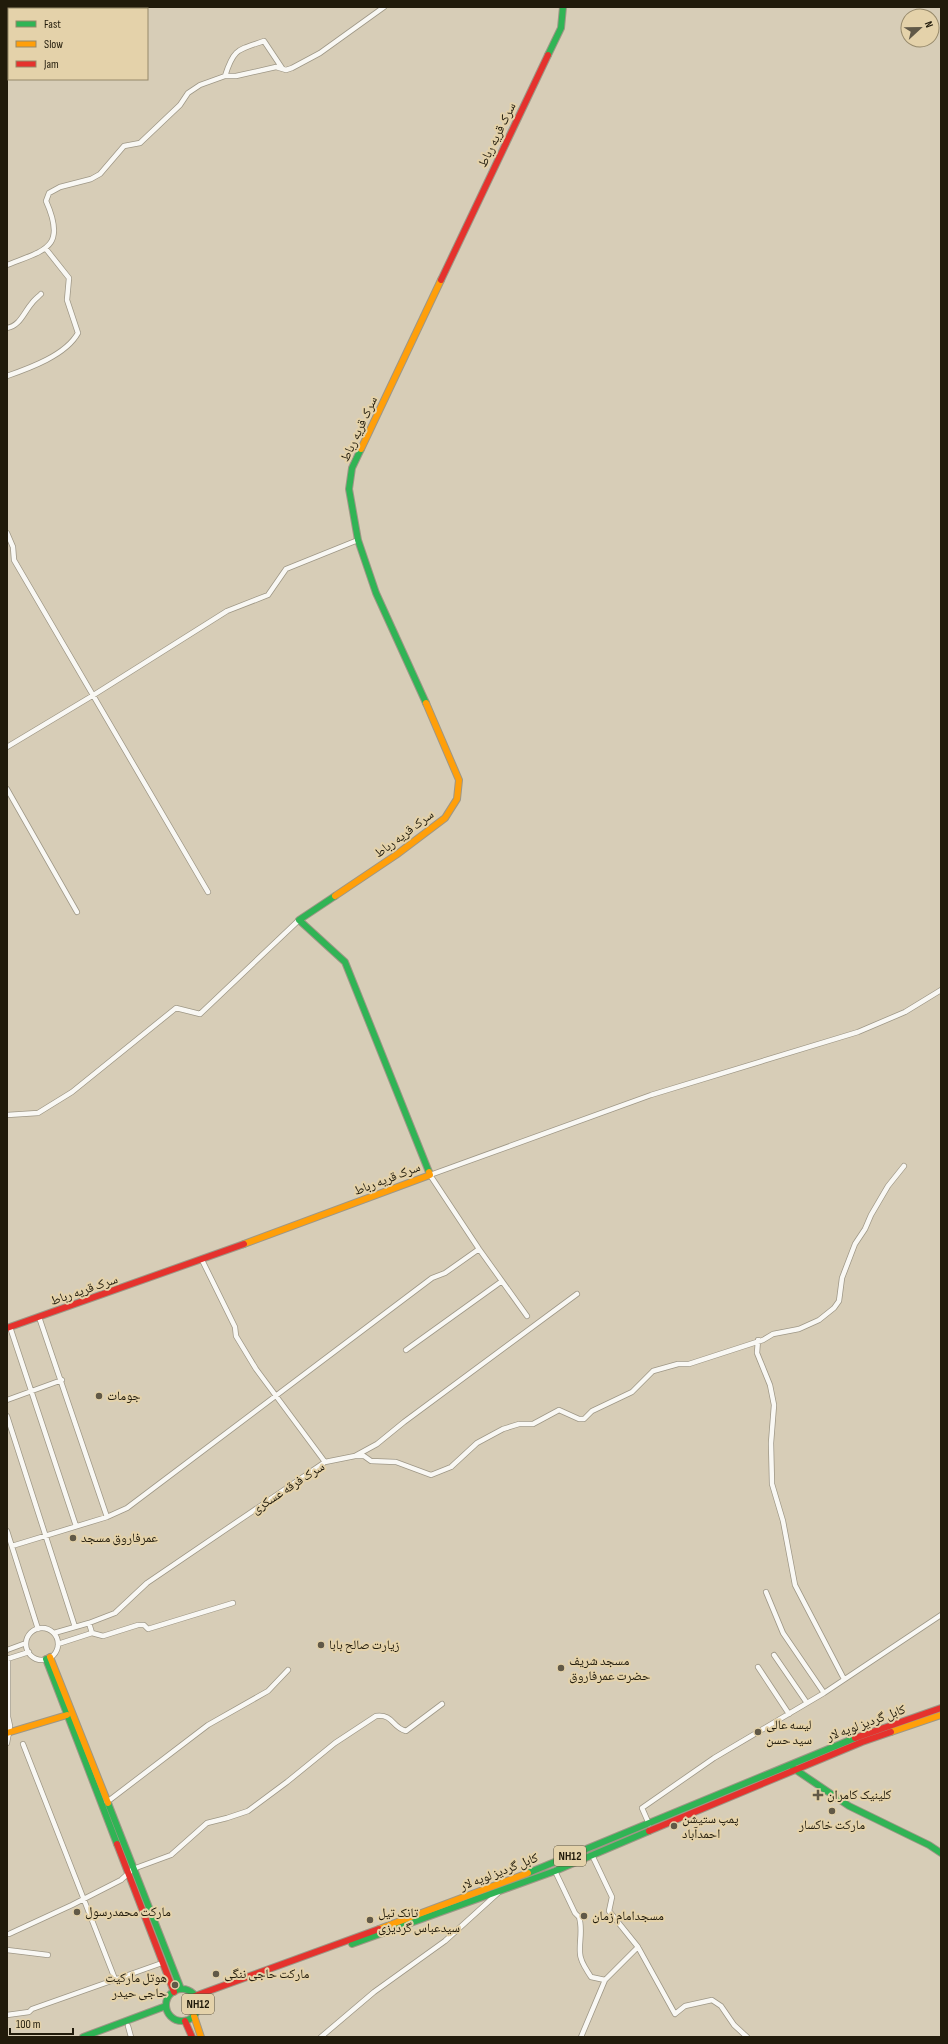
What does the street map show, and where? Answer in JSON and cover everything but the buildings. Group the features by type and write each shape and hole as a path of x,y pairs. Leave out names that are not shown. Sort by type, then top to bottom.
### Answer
{"main road":[{"name":"سرک قریه رباط","path":"9,1328 202,1260 430,1175 345,962 299,920 396,855 445,818 457,799 459,780 443,740 376,592 358,540 349,489 352,468 561,28 563,7"},
{"path":"48,1658 67,1715 174,1992"},
{"path":"48,1658 107,1802 180,1989"},
{"name":"کابل گردیز لویه لار","path":"196,1998 500,1884 649,1824 859,1736 941,1708"},
{"path":"8,1733 67,1715"},
{"name":"کابل گردیز لویه لار","path":"196,1998 555,1871 862,1742 941,1715"},
{"path":"788,1765 849,1806 929,1845 941,1853"},
{"name":"NH12","path":"180,1989 187,1990 196,1998 197,2011 194,2016 185,2021 175,2019 167,2009 168,1996 180,1989"},
{"name":"NH12","path":"99,2037 167,2009"},
{"name":"NH12","path":"83,2037 167,2009"},
{"path":"194,2016 202,2037"},
{"path":"185,2021 192,2037"}],"street":[{"path":"7,265 46,249 54,236 54,219 46,201 49,194 60,187 91,179 100,174 124,146 140,142 180,105 188,93 200,85 225,76 236,76 276,67 292,68 320,53 384,7"},
{"path":"225,76 231,58 237,52 264,41 282,68"},
{"path":"7,376 33,368 73,343 78,333 67,300 69,278 46,249"},
{"path":"7,328 11,327 24,315 32,303 41,294"},
{"path":"7,533 13,547 14,560 92,696 208,892"},
{"path":"7,747 92,696 227,611 268,595 286,570 358,540"},
{"path":"7,789 78,912"},
{"path":"7,1115 38,1113 72,1092 176,1008 200,1014 299,920"},
{"path":"527,1316 479,1249 430,1175 651,1095 858,1032 905,1012 941,990"},
{"path":"355,1456 364,1456 371,1460 396,1462 431,1475 451,1467 477,1442 503,1429 519,1424 533,1424 559,1410 579,1419 584,1419 592,1410 632,1392 653,1371 678,1364 690,1364 758,1340 763,1340 773,1334 799,1329 820,1320 834,1308 839,1301 842,1278 855,1244 865,1229 871,1215 888,1186 904,1166"},
{"path":"12,1546 107,1517 127,1508 432,1278 445,1273 479,1249"},
{"path":"202,1260 235,1327 236,1336 256,1369 277,1394 325,1462"},
{"path":"406,1350 502,1281"},
{"name":"سرک فرقه عسکری","path":"54,1633 89,1623 115,1613 147,1583 325,1462 355,1456 376,1444 577,1294"},
{"path":"39,1317 62,1380 107,1517"},
{"path":"9,1328 32,1392 76,1526"},
{"path":"758,1340 756,1353 770,1385 774,1405 771,1443 772,1484 783,1521 794,1585 844,1680"},
{"path":"7,1400 62,1380"},
{"path":"7,1416 74,1627"},
{"path":"7,1531 38,1628"},
{"path":"766,1592 783,1633 824,1693"},
{"path":"58,1644 92,1633 103,1636 138,1625 144,1625 148,1629 233,1603"},
{"path":"649,1824 642,1808 714,1758 824,1693 941,1615"},
{"path":"89,1623 92,1633"},
{"path":"38,1628 47,1629 54,1633 58,1644 56,1652 48,1658 36,1658 29,1652 26,1643 29,1635 38,1628"},
{"path":"7,1650 26,1643"},
{"path":"7,1743 8,1658 29,1652"},
{"path":"774,1655 807,1703"},
{"path":"758,1667 789,1714"},
{"path":"107,1802 208,1725 268,1691 288,1670"},
{"path":"9,1934 121,1880 133,1869 170,1855 207,1823 248,1811 335,1743 376,1716 383,1715 390,1718 400,1730 406,1731 442,1704"},
{"path":"23,1744 115,1979"},
{"path":"592,1855 612,1897 609,1911 638,1947 675,2014 685,2006 712,2000 721,2006 734,2025 747,2037"},
{"path":"555,1871 575,1913 580,1917 582,1929 580,1954 584,1965 591,1977 605,1980"},
{"path":"321,2037 374,1992 445,1941 492,1900 500,1890"},
{"path":"581,2037 605,1980 638,1947"},
{"path":"7,1950 48,1956"},
{"path":"7,2015 29,2012 32,2009 162,1963"},
{"path":"128,2026 131,2037"}],"traffic: fast":[{"path":"548,55 561,28 563,7"},
{"path":"361,449 352,468 349,489 358,540 376,593 426,703"},
{"path":"335,896 299,920 345,962 429,1172"},
{"path":"46,1659 117,1844"},
{"path":"528,1873 855,1738"},
{"path":"793,1768 849,1806 929,1845 941,1853"},
{"path":"108,1803 181,1989"},
{"path":"352,1944 555,1871 649,1831"},
{"path":"179,1989 185,1989 195,1996 198,2005 197,2011 191,2018 185,2021 179,2021 169,2014 166,2008 166,2002 173,1992 179,1989"},
{"path":"83,2037 166,2006"}],"traffic: slow":[{"path":"361,449 441,280"},
{"path":"335,896 396,855 445,818 457,799 459,780 426,703"},
{"path":"244,1244 430,1175 429,1172"},
{"path":"50,1657 108,1803"},
{"path":"7,1733 67,1715"},
{"path":"891,1732 941,1715"},
{"path":"379,1929 528,1873"},
{"path":"194,2016 201,2037"}],"traffic: jam":[{"path":"441,280 548,55"},
{"path":"7,1328 244,1244"},
{"path":"855,1738 941,1708"},
{"path":"649,1831 862,1742 891,1732"},
{"path":"117,1844 174,1992"},
{"path":"195,1996 379,1929"},
{"path":"185,2021 192,2037"}],"place":[{"name":"جومات","path":"99,1396"},
{"name":"عمرفاروق مسجد","path":"73,1538"},
{"name":"زیارت صالح بابا","path":"321,1645"},
{"name":"مسجد شریف حضرت عمرفاروق","path":"561,1668"},
{"name":"لیسه عالی سید حسن","path":"758,1732"},
{"name":"کلینیک کامران","path":"818,1795"},
{"name":"مارکت خاکسار","path":"832,1811"},
{"name":"پمپ ستیشن احمدآباد","path":"674,1826"},
{"name":"مارکت محمدرسول","path":"77,1912"},
{"name":"مسجدامام زمان","path":"584,1916"},
{"name":"تانک تیل سیدعباس گردیزی","path":"370,1920"},
{"name":"مارکت حاجی ننگی","path":"216,1974"},
{"name":"هوتل مارکیت حاجی حیدر","path":"175,1985"}]}
